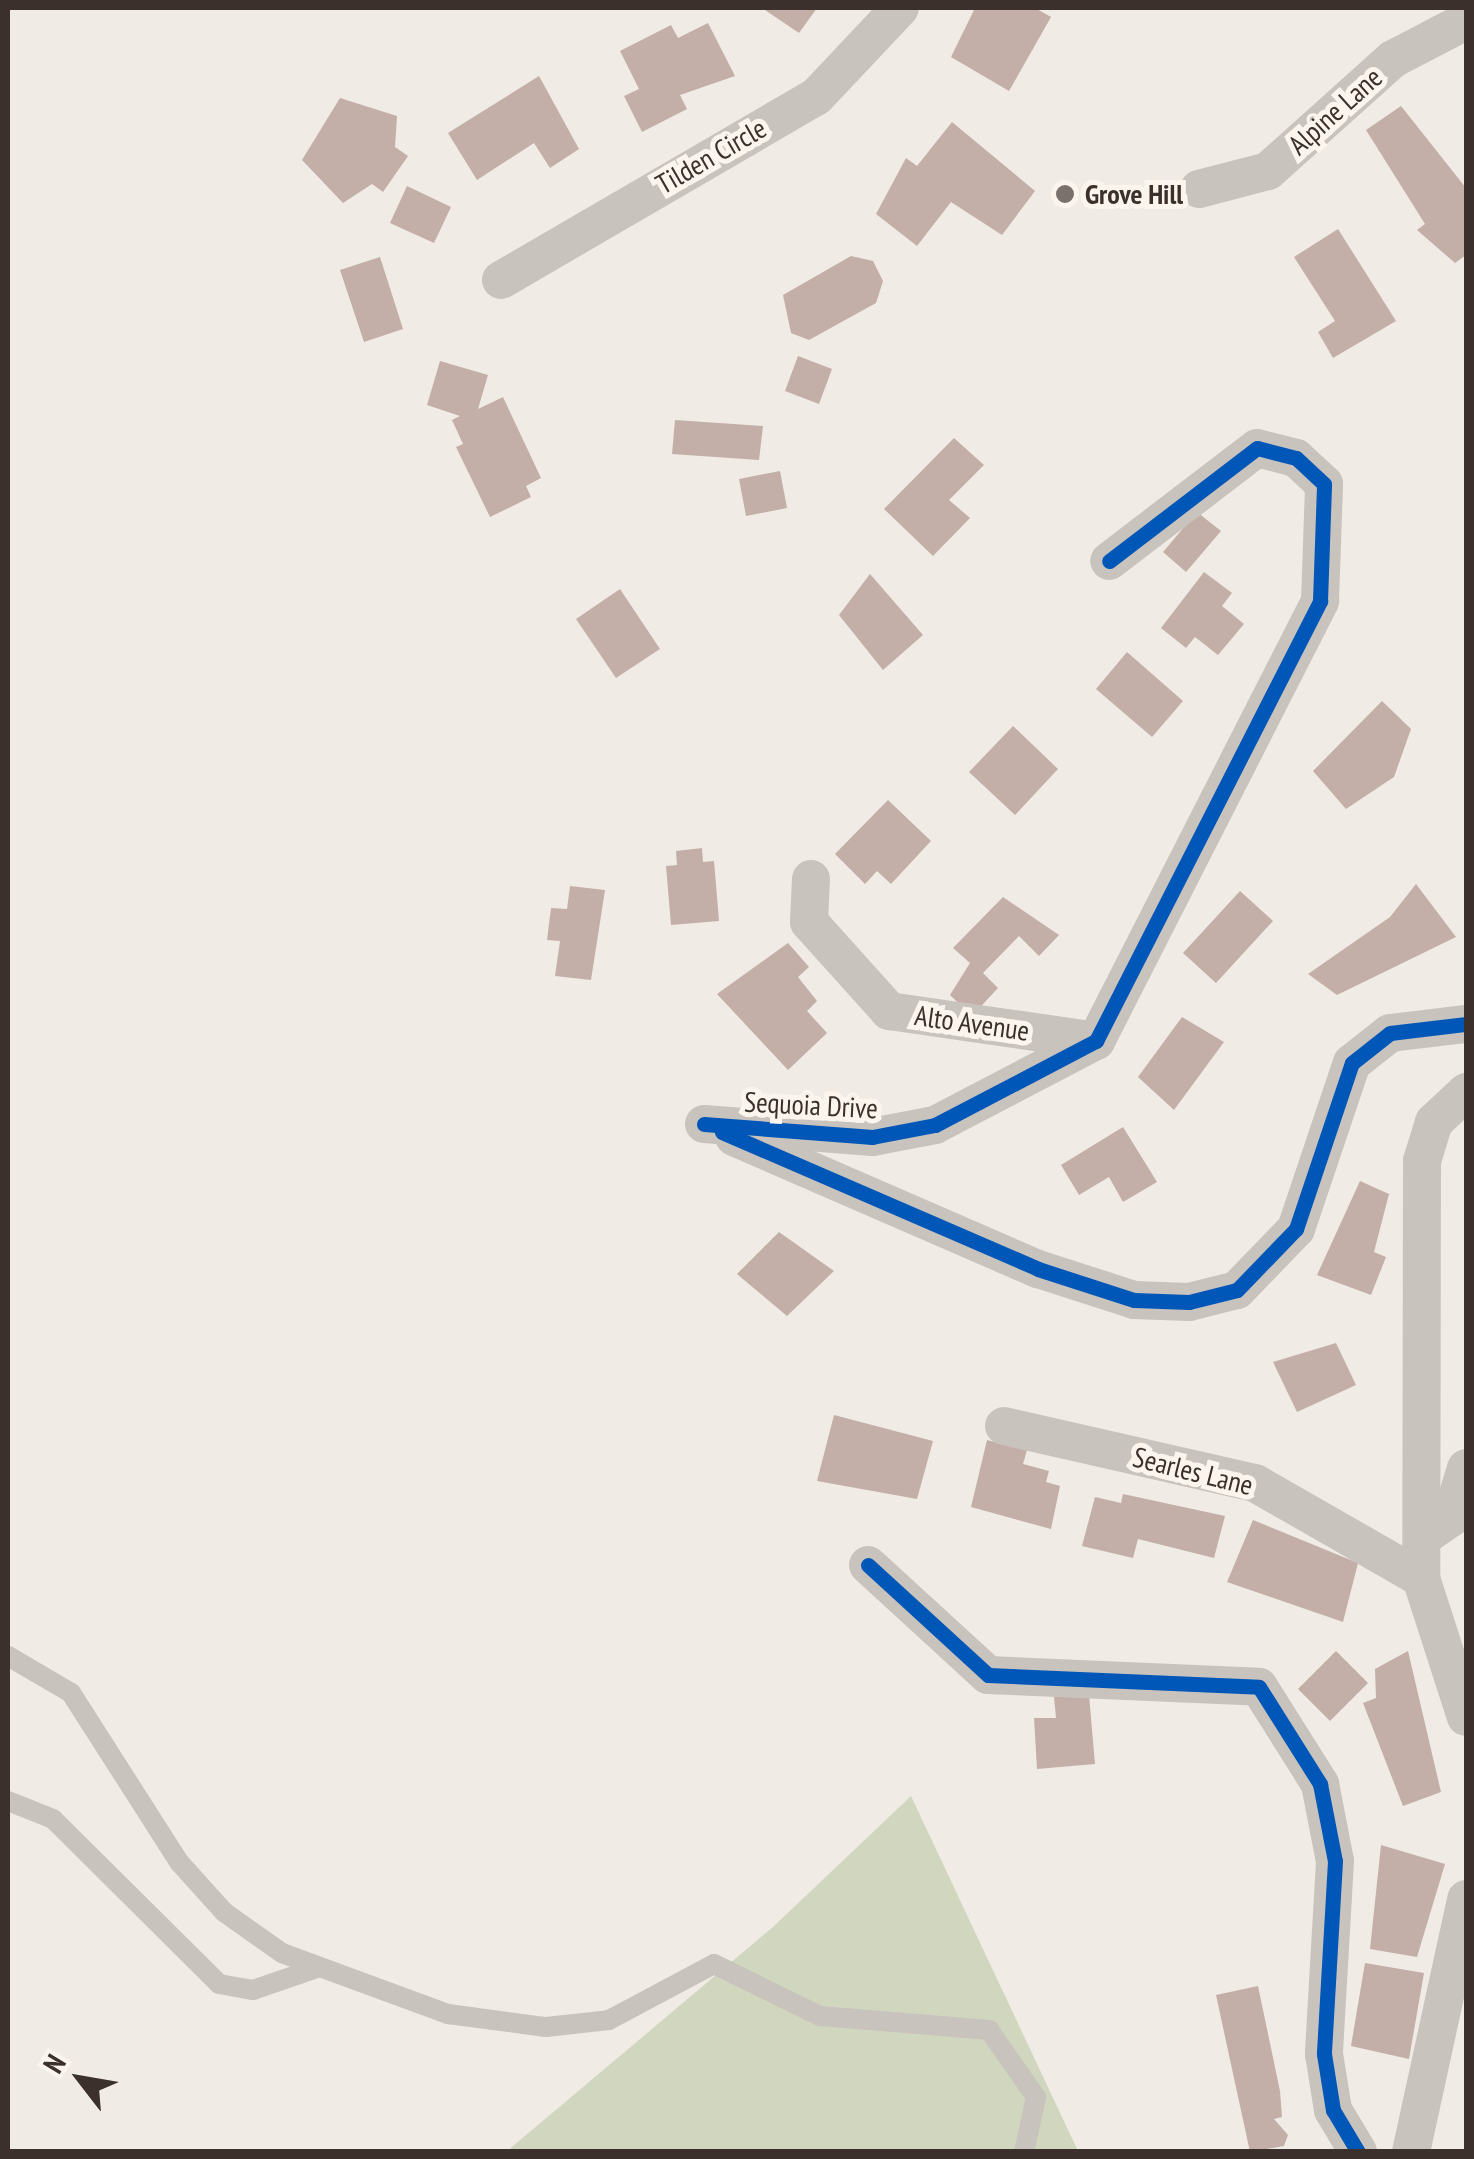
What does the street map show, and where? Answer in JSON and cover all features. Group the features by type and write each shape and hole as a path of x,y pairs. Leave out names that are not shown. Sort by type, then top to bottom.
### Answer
{"street":[{"name":"Tilden Circle","path":"501,280 816,96 900,8"},
{"name":"Alpine Lane","path":"1198,189 1268,171 1393,59 1466,20"},
{"path":"1096,1041 1320,601 1324,484 1296,458 1258,448 1109,561"},
{"name":"Alto Avenue","path":"811,879 809,922 889,1012 1096,1041"},
{"name":"Sequoia Drive","path":"1096,1041 935,1125 872,1138 704,1124 1038,1269 1134,1300 1189,1302 1237,1290 1296,1229 1352,1063 1390,1033 1466,1024"},
{"path":"1466,1092 1434,1122 1422,1161 1420,1578 1466,1717"},
{"name":"Searles Lane","path":"1004,1426 1255,1484 1420,1578"},
{"path":"1422,1538 1450,1518 1466,1468"},
{"path":"868,1565 988,1675 1259,1686 1320,1784 1335,1861 1324,2054 1333,2110 1358,2152"},
{"path":"1410,2152 1466,1899"}],"lane":[{"path":"8,1656 71,1693 179,1862 224,1912 317,1968 448,2014 546,2027 609,2020 714,1964 820,2016 989,2030 1036,2096 1024,2152"},
{"path":"8,1801 54,1820 219,1984 253,1990 317,1968"}],"green space":[{"path":"911,1796 1078,2151 506,2152 773,1927"}],"building":[{"path":"762,8 817,8 799,33"},
{"path":"975,8 1035,8 1051,17 1009,91 951,57"},
{"path":"708,23 735,76 680,95 687,109 642,132 624,96 639,89 620,51 671,25 678,38"},
{"path":"539,76 579,149 550,168 534,143 477,180 448,133"},
{"path":"340,98 397,116 395,147 408,156 383,192 372,184 343,203 302,160"},
{"path":"1401,106 1466,188 1466,255 1455,263 1417,230 1425,224 1366,130"},
{"path":"952,122 1035,191 1002,235 951,202 917,246 876,214 906,158 917,166"},
{"path":"407,186 451,207 434,243 390,223"},
{"path":"1338,229 1396,321 1333,358 1318,332 1335,321 1294,257"},
{"path":"851,256 873,261 883,281 876,303 809,340 791,333 783,295"},
{"path":"380,257 403,329 364,342 340,270"},
{"path":"798,356 832,369 819,404 785,391"},
{"path":"440,361 488,375 478,409 503,397 541,478 526,486 531,497 490,517 456,447 463,444 452,420 460,416 427,405"},
{"path":"675,420 763,426 759,460 672,454"},
{"path":"954,438 984,465 949,500 970,518 933,556 884,509"},
{"path":"780,471 787,508 746,516 739,479"},
{"path":"1197,512 1221,531 1186,572 1163,552"},
{"path":"1204,572 1232,593 1222,606 1244,624 1218,655 1195,637 1186,648 1161,628"},
{"path":"870,574 923,635 883,670 839,615"},
{"path":"620,589 660,649 616,678 576,619"},
{"path":"1127,652 1183,701 1152,737 1096,689"},
{"path":"1382,701 1411,729 1394,777 1346,809 1313,771"},
{"path":"1013,726 1058,769 1015,815 969,772"},
{"path":"888,800 931,841 891,884 877,871 865,884 835,854"},
{"path":"702,848 703,862 714,861 719,921 671,925 666,866 677,865 676,851"},
{"path":"1416,884 1456,937 1337,995 1308,974 1390,917"},
{"path":"570,886 605,890 591,980 555,976 560,941 547,940 551,908 567,909"},
{"path":"1240,891 1273,921 1216,983 1183,953"},
{"path":"1003,897 1059,935 1039,956 1019,936 983,973 998,988 972,1016 950,995 970,963 953,948"},
{"path":"788,943 809,967 798,977 817,1001 807,1011 827,1033 788,1070 717,994"},
{"path":"1182,1017 1224,1042 1174,1110 1138,1077"},
{"path":"1123,1127 1157,1182 1123,1202 1109,1177 1079,1195 1061,1165"},
{"path":"1360,1181 1389,1194 1374,1252 1386,1257 1371,1295 1317,1275"},
{"path":"779,1232 834,1271 787,1316 737,1274"},
{"path":"1336,1343 1356,1385 1297,1412 1273,1362"},
{"path":"834,1415 933,1441 917,1499 817,1481"},
{"path":"987,1440 1027,1450 1023,1464 1049,1471 1046,1482 1060,1486 1051,1529 971,1507"},
{"path":"1123,1494 1225,1516 1214,1558 1138,1539 1133,1558 1082,1546 1095,1497 1121,1503"},
{"path":"1253,1520 1358,1563 1343,1622 1227,1582"},
{"path":"1336,1651 1368,1683 1330,1721 1298,1689"},
{"path":"1408,1651 1441,1792 1403,1806 1363,1703 1376,1698 1375,1669"},
{"path":"1088,1683 1095,1764 1037,1769 1034,1718 1056,1718 1053,1686"},
{"path":"1381,1845 1445,1864 1417,1957 1370,1949"},
{"path":"1365,1963 1424,1973 1409,2059 1351,2046"},
{"path":"1258,1986 1280,2091 1282,2117 1274,2119 1288,2135 1284,2146 1250,2152 1216,1995"}],"cycle path":[{"path":"704,1124 872,1137 935,1125 1096,1041 1320,601 1324,484 1296,458 1257,448 1109,561"},
{"path":"722,1132 1038,1269 1134,1300 1189,1302 1237,1290 1296,1229 1352,1063 1390,1033 1466,1024"},
{"path":"868,1565 988,1675 1259,1687 1320,1784 1335,1861 1324,2054 1333,2110 1358,2152"}],"place":[{"name":"Grove Hill","path":"1065,194"}]}
